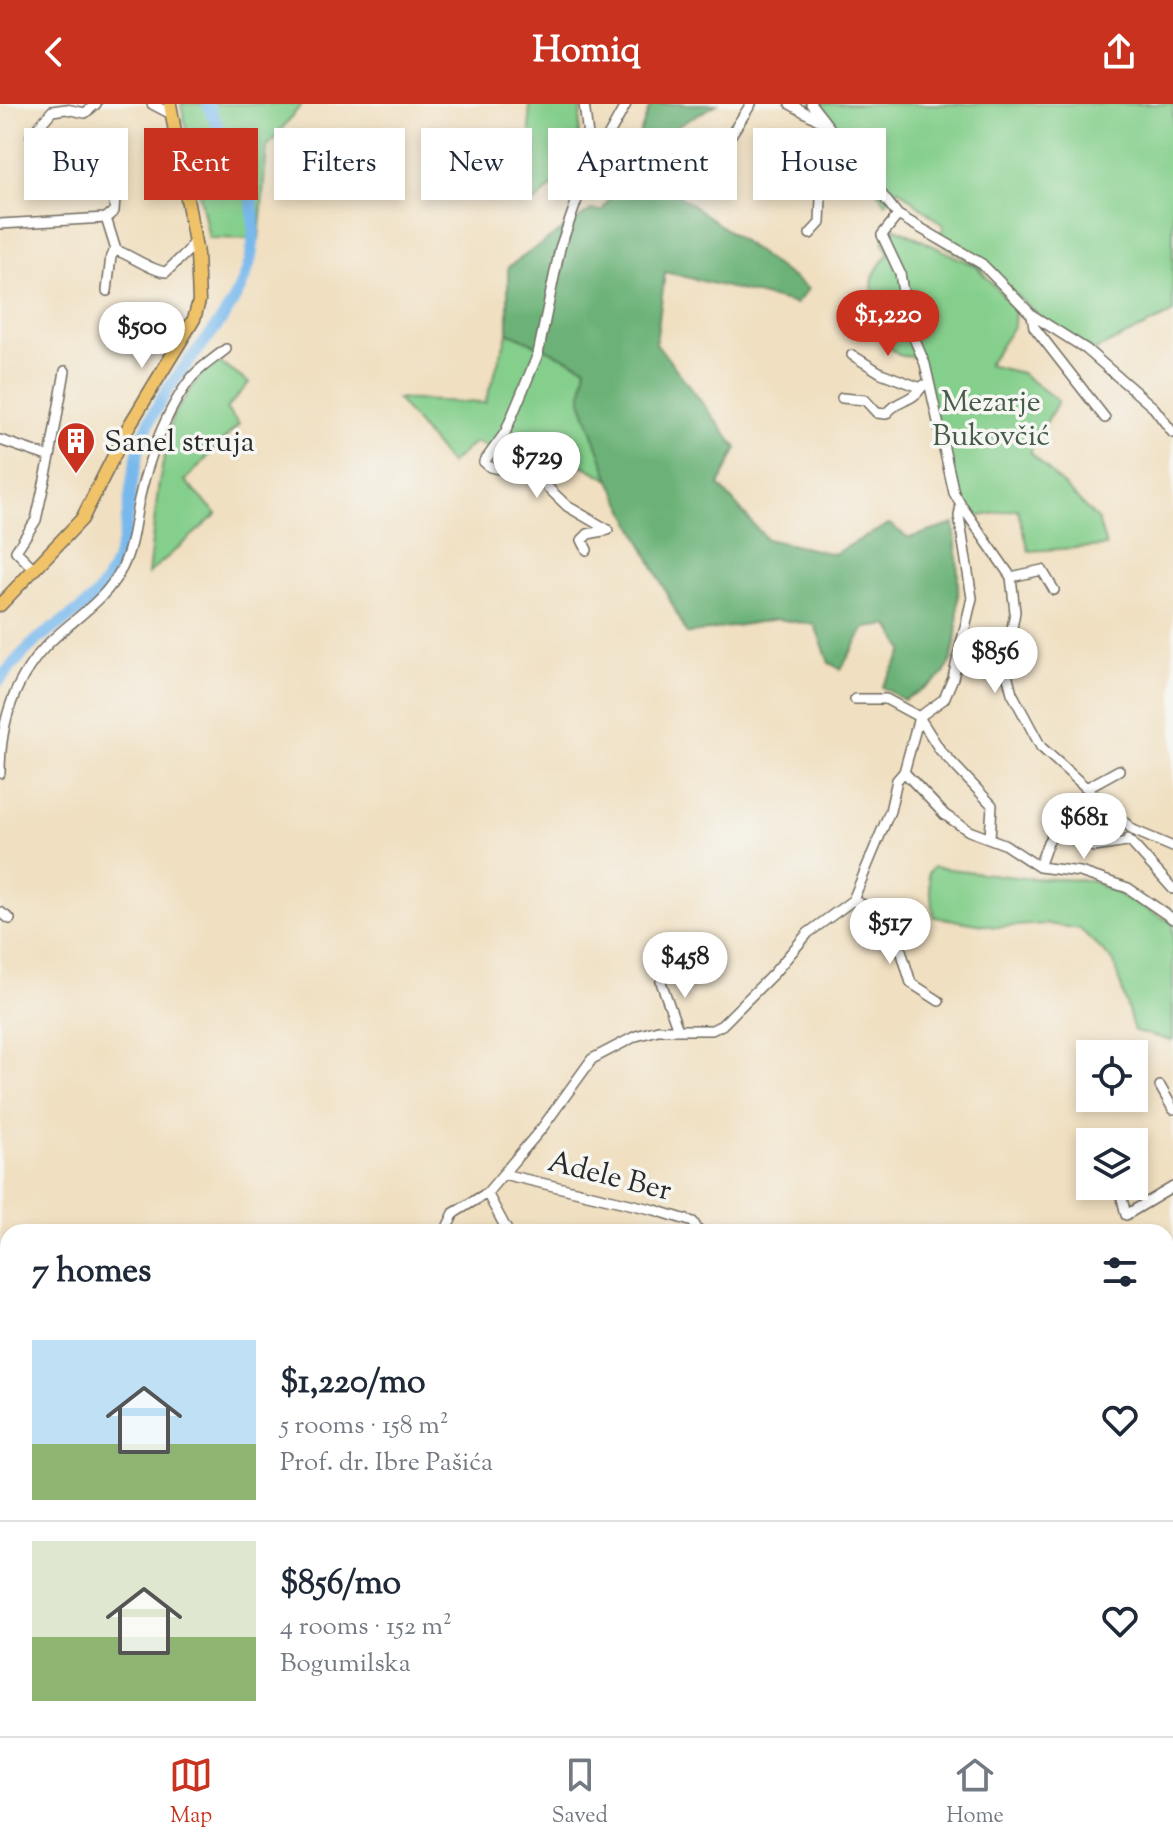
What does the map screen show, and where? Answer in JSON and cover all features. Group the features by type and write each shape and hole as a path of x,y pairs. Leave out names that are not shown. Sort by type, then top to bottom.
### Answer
{"main road":[{"path":"0,605 82,519 129,426 194,319 199,301 195,239 172,110"}],"street":[{"path":"38,128 52,111 66,109 85,113 96,104"},
{"path":"152,104 172,110"},
{"path":"584,104 587,128"},
{"path":"613,128 626,104"},
{"path":"735,128 751,104"},
{"path":"790,104 822,122"},
{"path":"811,104 822,122 898,215 982,264 1032,315 1091,352 1154,408 1173,433"},
{"path":"810,234 820,223 821,197 826,186 814,177 813,162 822,122"},
{"path":"0,224 106,218 114,211 115,200"},
{"path":"577,200 560,248 538,354 505,433 484,462 510,474 538,478 567,506 608,530 588,534 582,540 587,550"},
{"path":"898,215 882,235 883,243 900,273 908,324 929,380 954,493 1011,577 1015,612 1005,666 1012,693 1041,747 1133,830 1173,847"},
{"path":"106,218 116,250"},
{"path":"116,250 139,259 157,271 166,272 188,251 195,239"},
{"path":"107,291 111,256 116,250"},
{"path":"1032,315 1034,327 1105,418"},
{"path":"0,773 0,743 6,716 26,669 52,640 98,603 110,588 124,565 133,537 138,502 169,416 195,374 226,349"},
{"path":"852,355 881,373 921,388"},
{"path":"35,570 16,551 36,520 65,371"},
{"path":"842,398 865,400 877,413 886,414 895,403 916,396 929,380"},
{"path":"0,440 50,457"},
{"path":"939,1001 911,983 900,947 868,907 853,900 890,811 897,780 904,772 919,717 944,699 953,678 972,598 959,516 961,505"},
{"path":"1011,577 1042,570 1054,590"},
{"path":"855,699 886,699 919,717 940,750 992,805 990,838"},
{"path":"1088,787 1119,770"},
{"path":"904,772 945,815 969,831 990,838 1039,867 1103,878 1128,888 1173,919"},
{"path":"1127,842 1133,830"},
{"path":"1039,867 1048,842 1056,832 1094,847 1127,842"},
{"path":"1127,842 1173,889"},
{"name":"Adele Ber","path":"449,1224 454,1213 487,1193 542,1128 592,1059 636,1036 678,1030 712,1030 722,1025 774,973 808,933 853,900"},
{"path":"0,912 10,919"},
{"path":"661,982 678,1030"},
{"path":"1160,1086 1173,1109"},
{"name":"Adele Ber","path":"503,1174 655,1210 694,1224"},
{"path":"1122,1200 1126,1215 1173,1187"},
{"path":"487,1193 504,1224"}],"green space":[{"path":"181,104 302,104 282,128 274,128 274,138 267,147 259,239 209,238 201,200 258,200 258,128 186,128"},
{"path":"529,104 581,104 579,128 548,128 548,189 533,203 532,128"},
{"path":"651,104 717,104 678,128 642,128"},
{"path":"811,104 1173,104 1173,313 1093,351 1050,326 997,278 937,240 944,226 898,189 886,203 886,128 829,128"},
{"path":"608,200 685,200 808,289 796,304 665,272 656,343 737,448 719,485 766,539 834,554 889,524 909,538 954,524 958,600 955,642 945,672 937,680 904,700 882,687 904,651 889,625 865,628 841,669 829,663 815,625 777,619 687,634 610,480 581,400 586,367 508,332 508,267 591,210 602,211"},
{"name":"Mezarje Bukovčić","path":"894,227 977,267 1015,308 1014,325 988,365 1021,373 1058,401 1030,452 1098,520 1106,546 1029,551 1018,509 976,517 954,493 920,356 908,357 895,353 875,325 879,317 872,283 877,269 889,253 883,243 887,231"},
{"path":"508,332 586,367 581,400 610,480 540,442 517,460 475,442 450,464 397,399 485,403"},
{"path":"213,358 249,383 226,409 239,424 185,481 217,514 148,574 159,482 173,415"},
{"path":"933,867 1023,878 1091,880 1173,923 1173,1041 1134,1031 1114,962 1080,929 1048,924 996,927 934,917 928,873"}],"waterway":[{"path":"0,680 37,640 93,599 111,574 124,537 141,443 155,410 233,303 246,274 253,241 252,203 239,165 208,104"}],"place":[{"name":"Sanel struja","path":"76,475"}]}
